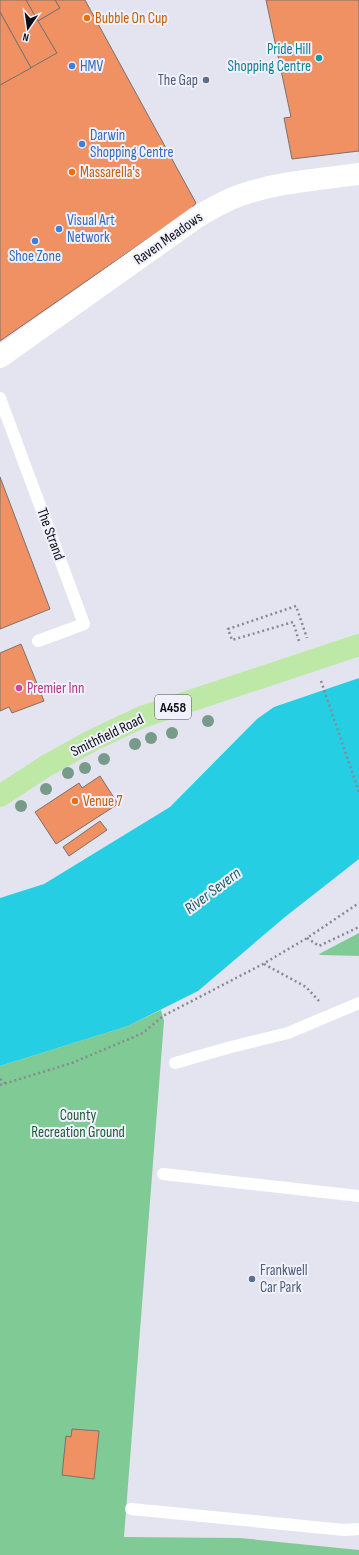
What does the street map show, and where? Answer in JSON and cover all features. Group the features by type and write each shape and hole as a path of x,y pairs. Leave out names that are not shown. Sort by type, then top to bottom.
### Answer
{"main road":[{"name":"Smithfield Road","path":"0,796 46,766 93,740 142,717 359,645"}],"street":[{"name":"Raven Meadows","path":"0,357 190,222 211,209 243,194 289,184 359,174"}],"lane":[{"name":"The Strand","path":"0,398 84,624 38,641"},
{"path":"175,1063 288,1033 359,1003"},
{"path":"163,1174 359,1196"},
{"path":"131,1509 344,1530 359,1529"}],"path":[{"path":"301,645 293,622 232,640 228,629 296,606 308,643"},
{"path":"321,680 359,792"},
{"path":"0,1085 72,1063 143,1033 163,1016 264,964 307,938 359,903"},
{"path":"307,938 319,946 359,926"},
{"path":"264,964 306,987 331,1015"},
{"path":"0,1079 5,1083"}],"green space":[{"path":"359,933 359,956 319,954"},
{"name":"County Recreation Ground","path":"161,1010 164,1021 124,1537 240,1538 359,1550 359,1555 0,1555 0,1066 128,1026"}],"water":[{"name":"River Severn","path":"359,678 359,859 285,917 198,991 128,1026 0,1066 0,898 44,884 170,807 257,719 274,707"}],"building":[{"path":"0,0 26,0 57,53 31,68 0,12"},
{"path":"26,0 55,0 60,8 38,21"},
{"name":"Darwin Shopping Centre","path":"55,0 85,0 196,203 192,208 0,341 0,85 57,53 38,21 60,8"},
{"name":"Pride Hill Shopping Centre","path":"266,0 359,0 359,151 292,159 284,118 291,117"},
{"path":"0,12 31,68 0,85"},
{"path":"0,477 50,609 0,629"},
{"name":"Premier Inn","path":"21,644 44,701 12,713 9,707 0,711 0,653"},
{"path":"100,776 118,804 56,844 35,812 79,783 82,788"},
{"path":"100,821 107,830 69,856 63,847"},
{"path":"72,1429 99,1431 94,1479 62,1475 66,1436 71,1437"}],"place":[{"name":"Bubble On Cup","path":"87,18"},
{"name":"Pride Hill Shopping Centre","path":"319,58"},
{"name":"HMV","path":"72,66"},
{"name":"The Gap","path":"206,80"},
{"name":"Darwin Shopping Centre","path":"82,144"},
{"name":"Massarella's","path":"72,172"},
{"name":"Visual Art Network","path":"59,229"},
{"name":"Shoe Zone","path":"35,241"},
{"name":"Premier Inn","path":"19,688"},
{"name":"Venue 7","path":"75,801"},
{"name":"Frankwell Car Park","path":"252,1279"}]}
